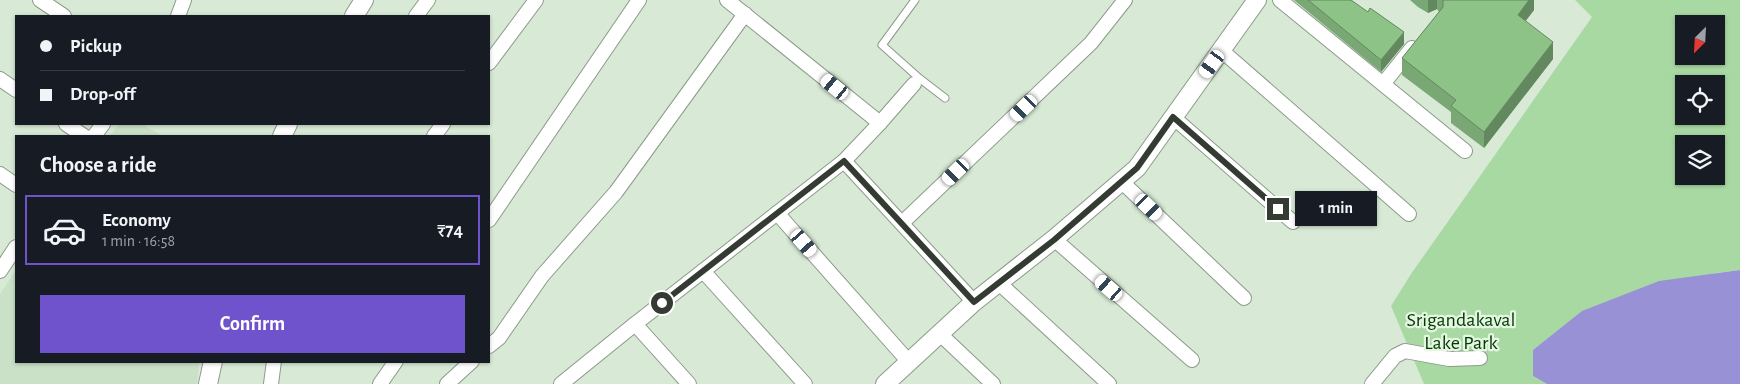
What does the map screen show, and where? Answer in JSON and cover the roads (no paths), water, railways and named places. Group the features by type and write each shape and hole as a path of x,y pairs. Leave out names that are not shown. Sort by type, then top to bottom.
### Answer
{"street":[{"path":"40,0 62,15"},
{"path":"178,15 184,0"},
{"path":"355,15 364,0"},
{"path":"417,15 428,0"},
{"path":"490,62 536,0"},
{"path":"490,219 640,0"},
{"path":"727,0 880,123"},
{"path":"902,223 1091,43 1125,0"},
{"path":"885,384 974,302 1054,240 1137,168 1257,0"},
{"path":"1280,0 1465,151"},
{"path":"490,345 499,338 542,276 616,192 744,14"},
{"path":"1383,84 1418,40"},
{"path":"1221,50 1410,214"},
{"path":"0,79 15,89"},
{"path":"561,384 844,161 916,81"},
{"path":"1173,117 1293,222"},
{"path":"68,125 82,135"},
{"path":"844,161 974,302"},
{"path":"0,174 15,184"},
{"path":"1121,181 1244,298"},
{"path":"777,213 909,362"},
{"path":"1054,240 1192,360"},
{"path":"0,271 15,248"},
{"path":"703,272 805,384"},
{"path":"999,282 1109,384"},
{"path":"635,324 689,384"},
{"path":"940,334 993,384"},
{"path":"1372,384 1394,356 1405,350 1449,359 1480,358"},
{"path":"208,384 213,363"},
{"path":"272,382 274,363"},
{"path":"272,382 283,363"},
{"path":"380,384 395,363"},
{"path":"447,384 470,363"}],"lane":[{"path":"915,0 882,45 916,81 945,98"}],"park label":[{"name":"Srigandakaval Lake Park","path":"1461,332"}]}
